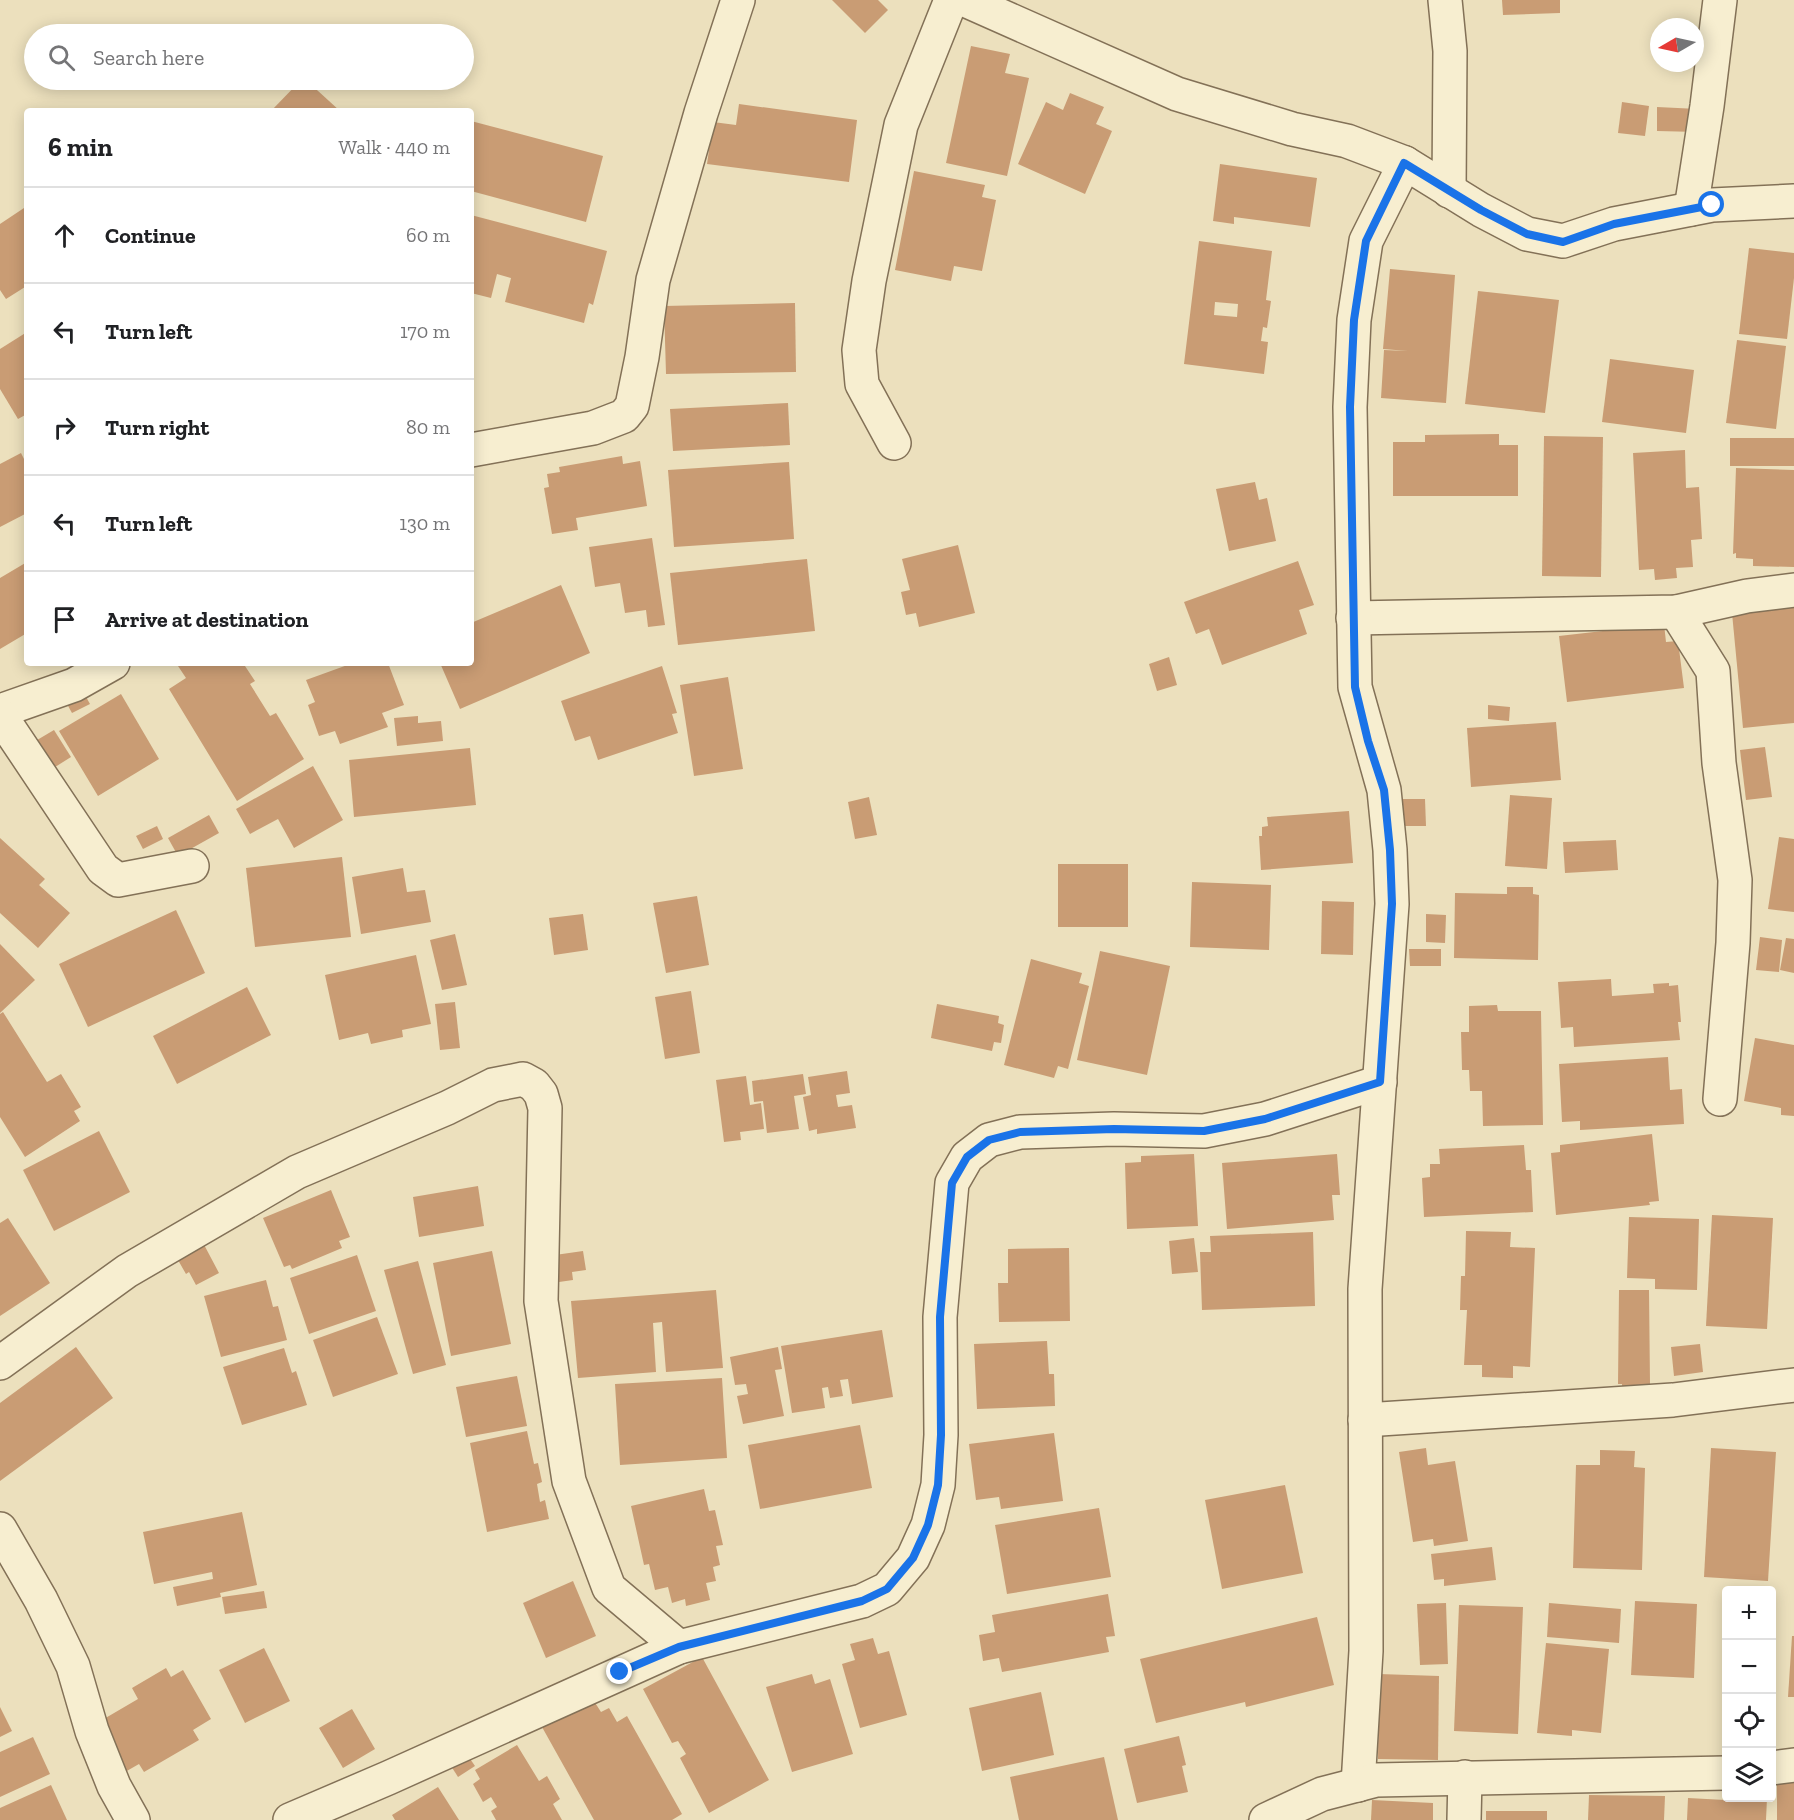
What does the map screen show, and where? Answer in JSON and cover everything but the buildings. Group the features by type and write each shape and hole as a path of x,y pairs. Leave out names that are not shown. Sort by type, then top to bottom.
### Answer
{"street":[{"path":"474,449 593,428 624,416 632,406 642,357 653,280 701,113 738,0"},
{"path":"894,443 862,384 859,350 870,281 902,125 951,0"},
{"path":"965,0 1177,94 1292,129 1347,141 1404,163 1527,234 1563,242 1614,224 1712,205 1794,201"},
{"path":"1445,0 1450,51 1449,190"},
{"path":"1691,209 1720,0"},
{"path":"1358,1785 1366,1651 1365,1289 1392,904 1384,790 1368,741 1355,687 1350,407 1354,320 1366,241 1404,163"},
{"path":"1353,618 1676,612 1747,596 1794,590"},
{"path":"1676,612 1713,671 1719,763 1735,880 1733,943 1720,1099"},
{"path":"108,666 74,685 0,713 103,869 118,880 192,866"},
{"path":"0,1363 127,1271 297,1172 493,1086 523,1079 534,1084 541,1094 545,1108 541,1301 569,1480 609,1588 679,1647"},
{"path":"290,1820 388,1779 679,1647 862,1601 887,1589 913,1558 928,1525 938,1485 941,1435 940,1317 952,1183 967,1157 989,1140 1020,1132 1114,1129 1204,1131 1265,1119 1380,1082"},
{"path":"1365,1420 1673,1400 1794,1385"},
{"path":"0,1529 41,1600 73,1666 92,1731 114,1786 133,1820"},
{"path":"1776,1767 1794,1765"},
{"path":"1266,1820 1322,1794 1376,1780 1722,1773"},
{"path":"1464,1820 1465,1777"}],"route":[{"path":"620,1672 679,1647 862,1601 887,1589 913,1558 928,1525 938,1485 941,1435 940,1317 952,1183 967,1157 989,1140 1020,1132 1114,1129 1204,1131 1265,1119 1380,1082 1392,904 1390,850 1384,790 1368,741 1355,687 1350,407 1354,320 1366,241 1404,163 1481,210 1527,234 1563,242 1614,224 1712,205"}]}
